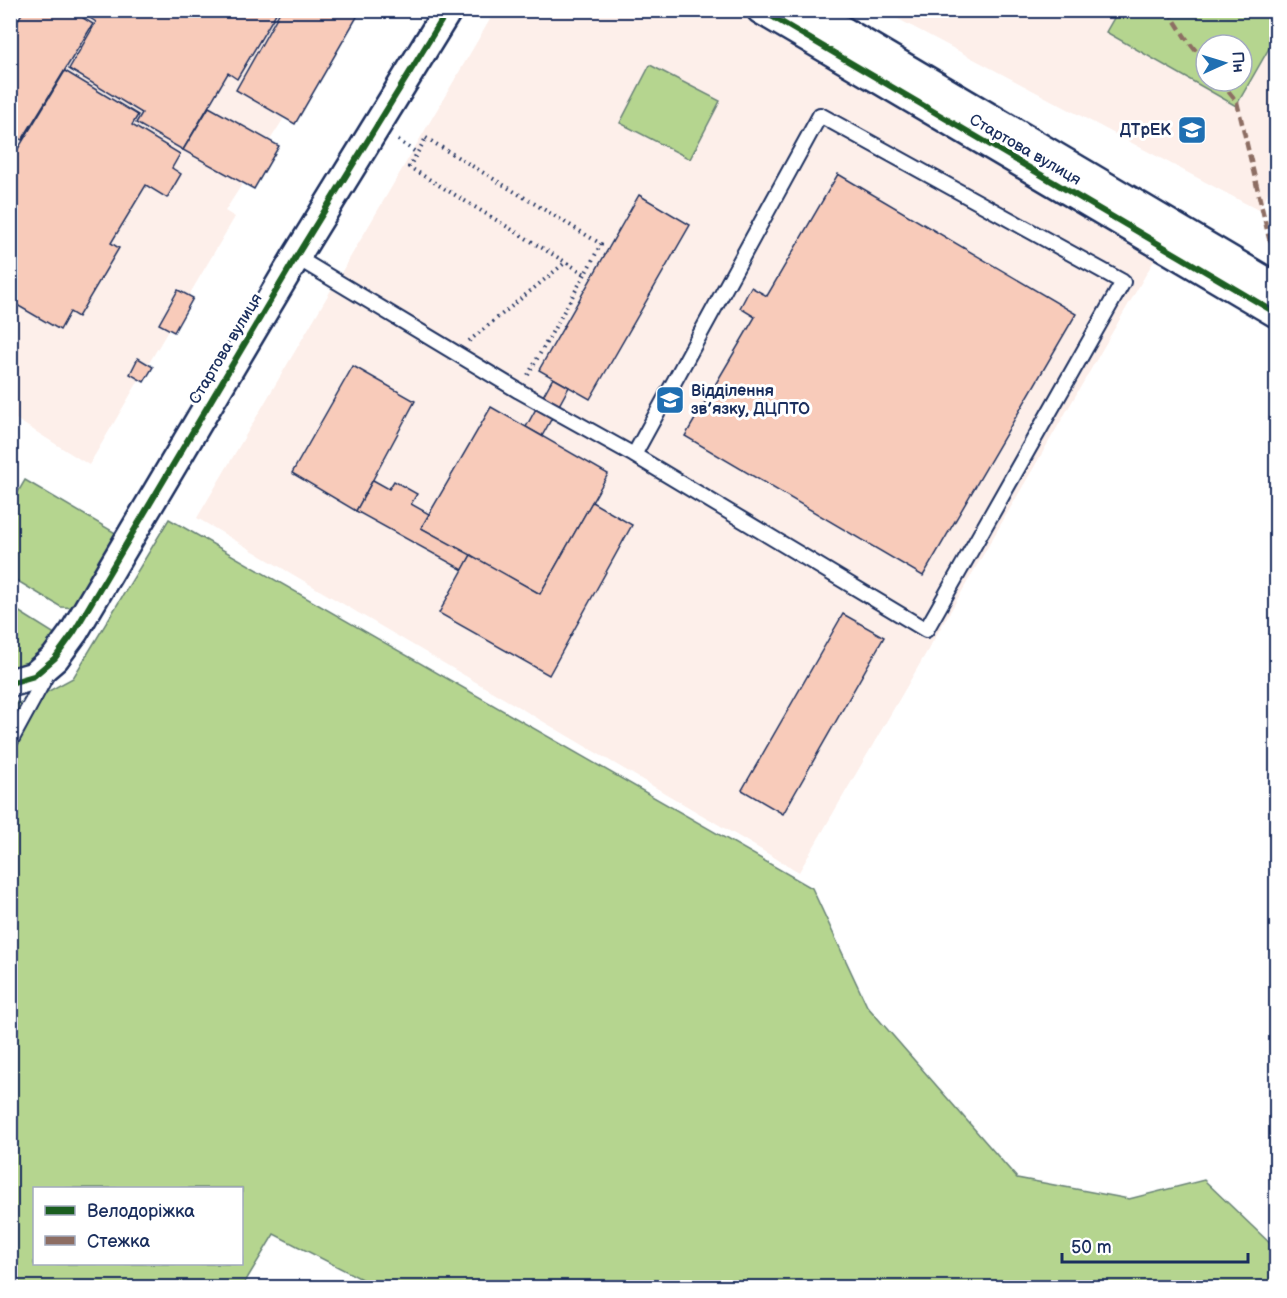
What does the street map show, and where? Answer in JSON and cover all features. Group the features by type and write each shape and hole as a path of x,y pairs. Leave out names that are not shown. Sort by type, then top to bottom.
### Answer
{"street":[{"name":"Стартова вулиця","path":"10,682 34,676 55,658 74,632 296,257 448,10"},
{"name":"Стартова вулиця","path":"761,10 1276,313"},
{"name":"Стартова вулиця","path":"808,10 1276,287"}],"lane":[{"path":"296,257 519,391 634,455 926,630 1123,282 820,115 634,455"},
{"path":"10,742 55,658"}],"path":[{"path":"519,391 585,273 601,244 426,138 409,167 585,273"},
{"path":"454,352 566,262"}],"shaded area":[{"path":"10,11 352,11 225,211 235,217 89,465 11,416"},
{"name":"Відділення зв’язку, ДЦПТО","path":"495,11 737,11 1156,257 799,872 197,518"},
{"name":"ДТрЕК","path":"883,11 1276,11 1276,179 1258,210"}],"green space":[{"path":"1118,11 1276,11 1276,36 1254,74 1254,33 1194,33 1194,82 1106,32"},
{"path":"650,65 720,101 690,159 620,123"},
{"path":"1213,93 1243,93 1236,106"},
{"path":"25,480 124,538 80,608 61,607 11,577 11,504"},
{"path":"169,519 812,888 867,1006 1017,1178 1129,1199 1204,1180 1276,1249 1276,1287 377,1287 274,1234 242,1287 11,1287 10,701 25,704 73,678"},
{"path":"10,606 58,636 49,656 10,673"}],"building":[{"path":"24,10 88,10 83,18 93,24 22,140 10,133 10,33"},
{"path":"90,10 278,10 237,79 228,73 183,150 136,123 142,113 69,69 96,22 87,16"},
{"path":"281,10 361,10 295,124 236,90"},
{"path":"65,71 138,115 132,125 180,154 172,168 181,174 167,198 146,185 111,243 119,248 78,317 70,312 60,330 10,301 10,162"},
{"path":"209,107 279,146 254,189 183,150"},
{"path":"838,174 1076,314 923,576 685,436 755,317 740,308 751,287 767,296"},
{"path":"639,195 690,225 590,399 539,370"},
{"path":"178,290 193,298 174,332 159,324"},
{"path":"138,358 153,367 144,382 130,374"},
{"path":"353,366 415,401 356,511 292,473"},
{"path":"553,378 569,387 542,436 526,427"},
{"path":"491,407 608,474 540,594 421,528"},
{"path":"373,480 389,489 394,481 417,494 411,504 429,514 421,528 471,555 463,570 356,511"},
{"path":"592,502 632,525 549,675 439,613 471,555 540,594"},
{"path":"843,614 884,637 783,814 742,790"}],"marked path":[{"path":"1168,10 1194,49"},
{"path":"1230,93 1237,102 1269,238 1276,250"}],"cycle path":[{"path":"10,683 34,676 55,658 74,632 296,257 448,10"},
{"path":"761,10 1276,313"}],"place":[{"name":"ДТрЕК","path":"1192,130"},
{"name":"Відділення зв’язку, ДЦПТО","path":"670,400"}]}
